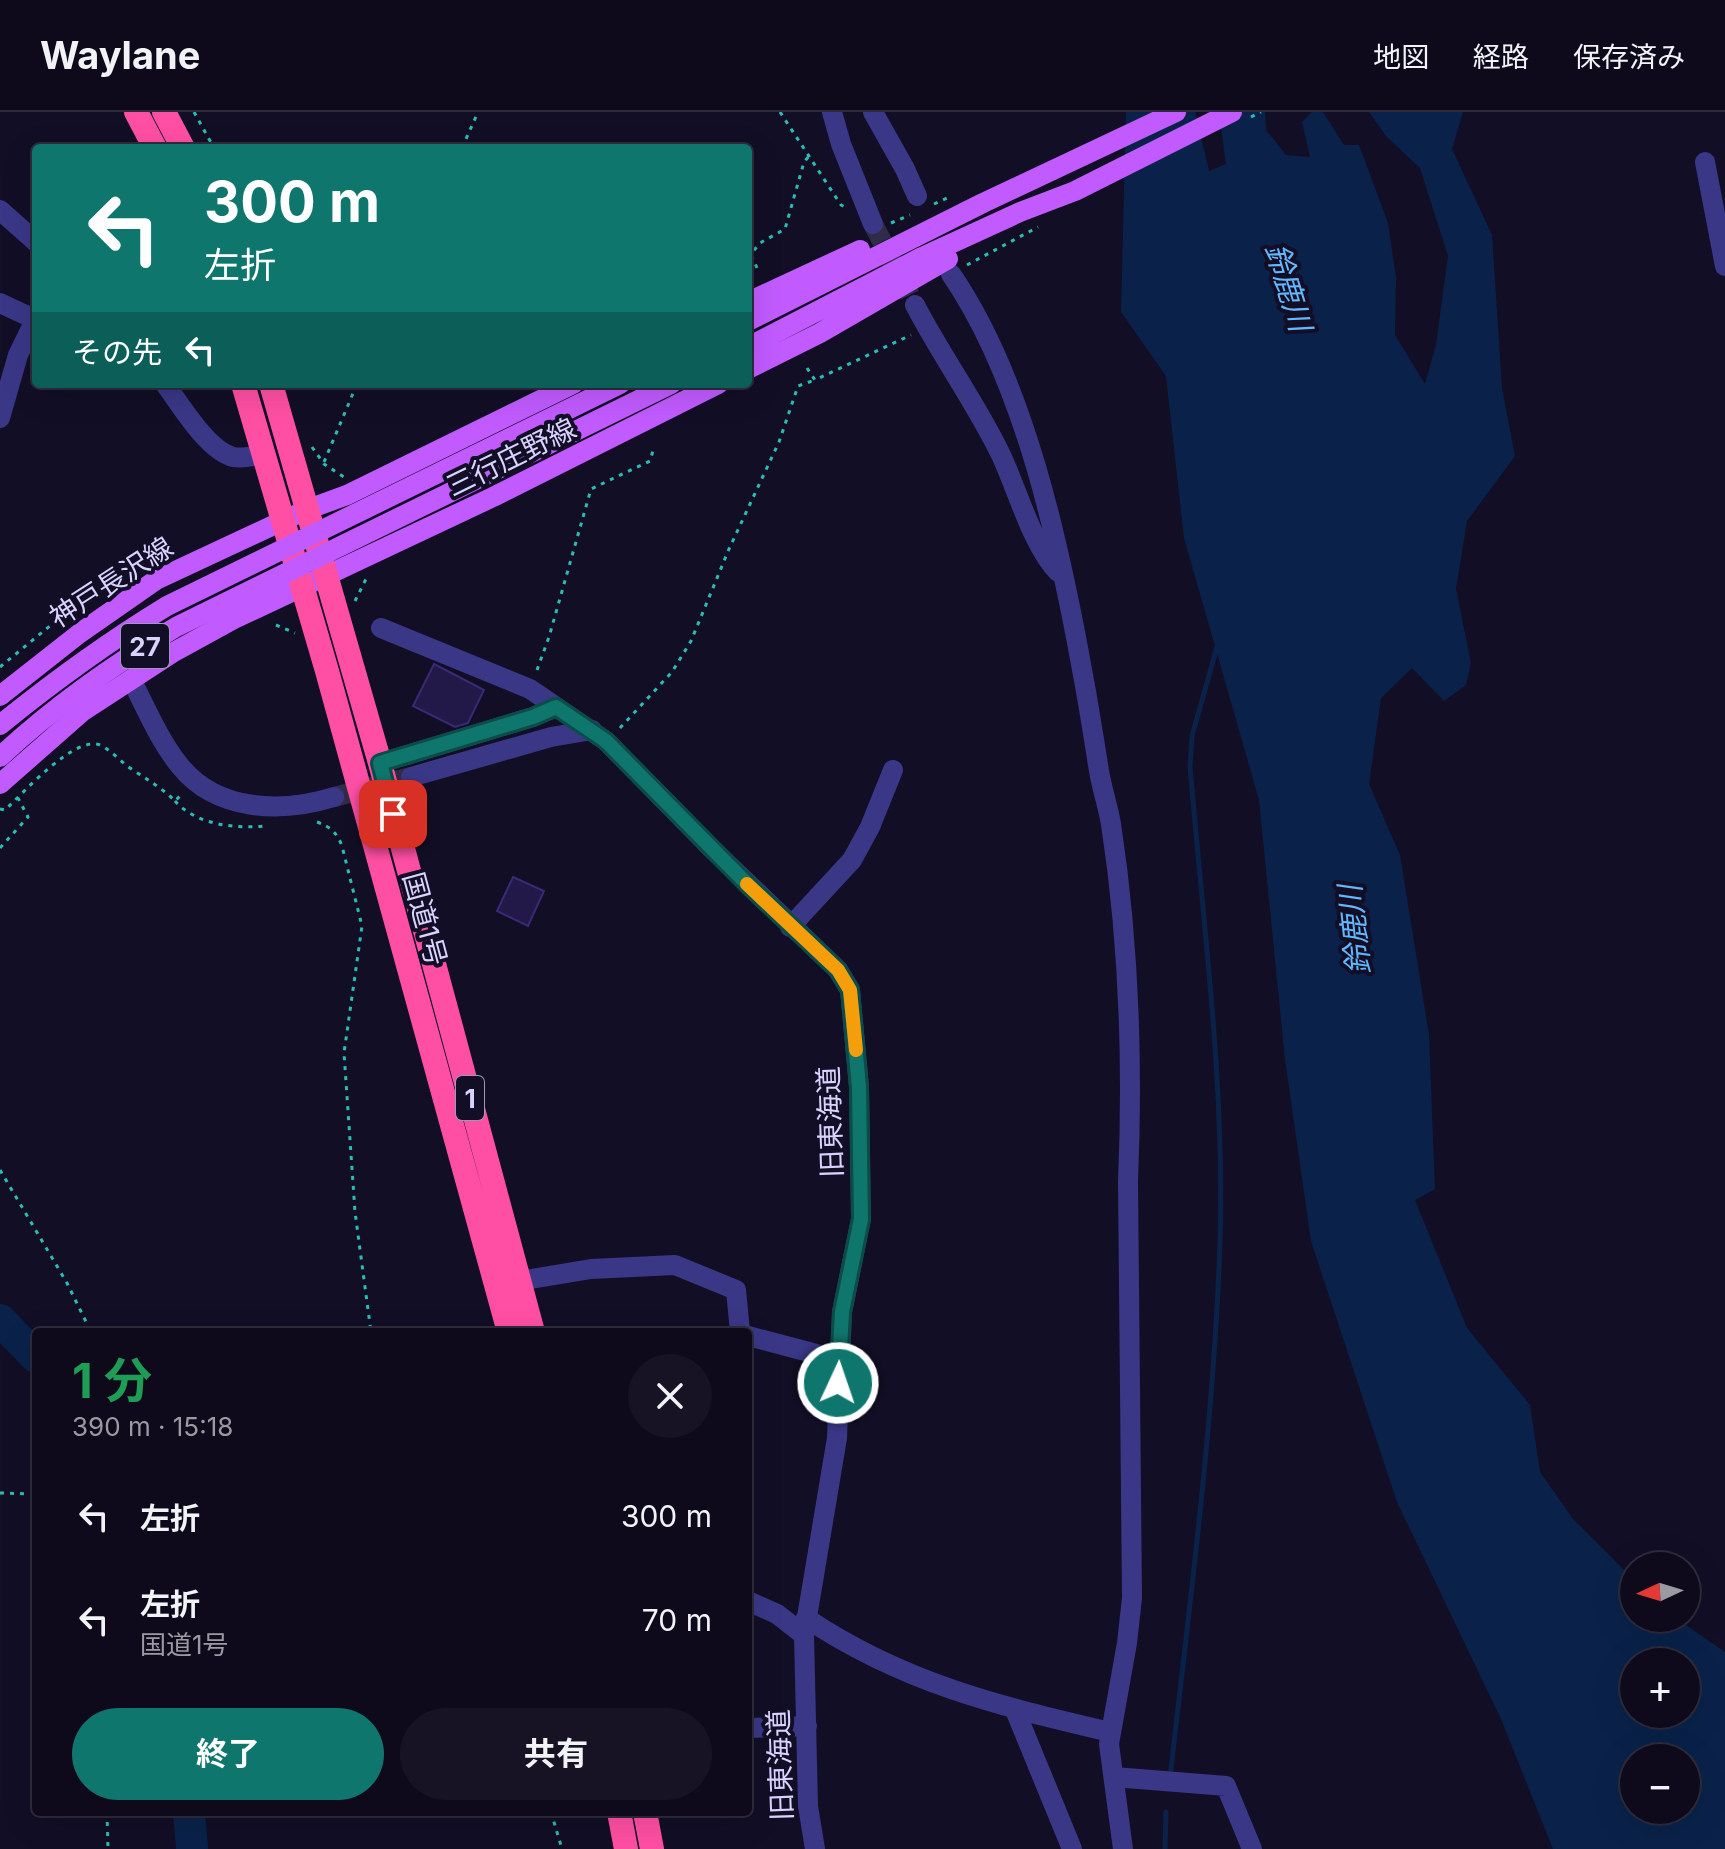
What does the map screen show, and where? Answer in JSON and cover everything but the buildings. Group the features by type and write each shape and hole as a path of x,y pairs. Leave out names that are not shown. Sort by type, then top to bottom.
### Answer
{"highway":[{"path":"136,112 153,144"},
{"path":"164,112 181,144"},
{"name":"国道1号","path":"244,388 327,671 508,1328"},
{"name":"国道1号","path":"272,388 380,763 532,1328"},
{"path":"620,1816 626,1849"},
{"path":"646,1816 652,1849"}],"main road":[{"path":"752,312 908,229 983,203 1176,112"},
{"path":"752,367 820,333 938,265 1020,212 1075,191 1232,112"},
{"path":"752,345 938,265"},
{"name":"三行庄野線","path":"306,510 347,495 565,388"},
{"name":"三行庄野線","path":"297,542 612,388"},
{"name":"三行庄野線","path":"0,757 76,692 176,627 663,388"},
{"name":"三行庄野線","path":"327,577 710,388"},
{"name":"神戸長沢線","path":"0,696 156,580 306,510"},
{"name":"神戸長沢線","path":"0,725 56,679 113,639 167,606 297,542"},
{"name":"27","path":"0,784 83,711 172,653 234,619 327,577"}],"street":[{"path":"832,112 869,217"},
{"path":"873,112 899,156 917,196"},
{"path":"1705,162 1725,266"},
{"path":"0,210 32,238"},
{"path":"938,265 971,303 1015,406 1038,478 1066,579 1111,822 1125,957 1130,1118 1132,1598 1109,1744 1123,1849"},
{"path":"0,303 32,319"},
{"path":"915,305 946,362 970,395 1051,565 1066,579"},
{"path":"0,418 18,355 32,328"},
{"path":"168,388 218,450 233,457 249,458 264,454"},
{"name":"旧東海道","path":"381,628 530,689 599,736 790,927 838,970 850,990 859,1087 861,1219 842,1312 837,1438 805,1627 808,1806 815,1849"},
{"path":"131,679 164,744 181,768 214,795 273,816 334,797"},
{"path":"380,763 533,717 556,707"},
{"path":"411,777 551,737 599,736"},
{"path":"790,927 852,860 870,827 893,770"},
{"path":"519,1281 591,1269 675,1265 736,1290 740,1328"},
{"path":"752,1337 839,1360"},
{"path":"752,1603 908,1675 1015,1710 1110,1732"},
{"path":"1015,1710 1072,1849"},
{"path":"752,1714 774,1725"},
{"path":"752,1725 807,1726"},
{"path":"1114,1777 1226,1786 1252,1849"}],"path":[{"path":"194,112 212,144"},
{"path":"464,144 478,112"},
{"path":"780,112 841,205 869,217"},
{"path":"752,253 760,243 785,229 804,162 810,155"},
{"path":"752,256 757,268"},
{"path":"599,736 665,681 691,641 729,549 779,442 798,386 927,328"},
{"path":"807,368 815,380"},
{"path":"324,464 355,388"},
{"path":"310,445 324,464 344,477 356,475"},
{"path":"530,689 549,637 591,489 650,461 654,447"},
{"path":"0,667 85,597 122,572 156,580"},
{"path":"354,604 370,572"},
{"path":"276,625 295,633"},
{"path":"0,809 5,810 69,753 87,744 98,744 163,788 183,810 196,818 250,827 273,816"},
{"path":"175,801 196,782"},
{"path":"0,848 28,817 18,798"},
{"path":"304,823 318,822 329,826 337,835 362,926 344,1053 355,1212 370,1328"},
{"path":"0,1170 67,1283 89,1328"},
{"path":"0,1493 32,1494"},
{"path":"107,1816 108,1849"},
{"path":"552,1816 562,1849"}],"water":[{"name":"鈴鹿川","path":"1126,112 1195,112 1209,171 1226,164 1219,112 1265,112 1266,130 1286,155 1310,157 1302,122 1312,112 1323,112 1344,145 1359,145 1388,223 1396,278 1395,335 1425,384 1436,345 1448,256 1420,168 1386,136 1369,112 1463,112 1452,149 1492,235 1502,388 1515,456 1467,521 1456,589 1471,663 1466,685 1444,701 1412,668 1381,698 1369,784 1400,855 1429,1035 1435,1189 1415,1200 1467,1328 1530,1405 1540,1472 1573,1519 1620,1566 1620,1632 1696,1632 1725,1652 1725,1849 1553,1849 1501,1719 1397,1502 1311,1241 1285,1059 1259,800 1184,538 1166,376 1121,312"}],"waterway":[{"path":"1170,1778 1207,1443 1220,1242 1216,1064 1190,766 1192,736 1217,647"},
{"path":"0,1320 32,1353"},
{"path":"1165,1849 1166,1812"},
{"path":"189,1816 192,1849"}],"tunnel":[{"path":"873,224 915,305"},
{"path":"334,797 411,777"}],"slow traffic":[{"path":"747,884 838,970 850,990 856,1050"}],"route":[{"path":"393,814 380,763 533,717 556,707 606,741 790,927 838,970 850,990 854,1027 859,1087 861,1219 842,1312 838,1383"}]}
